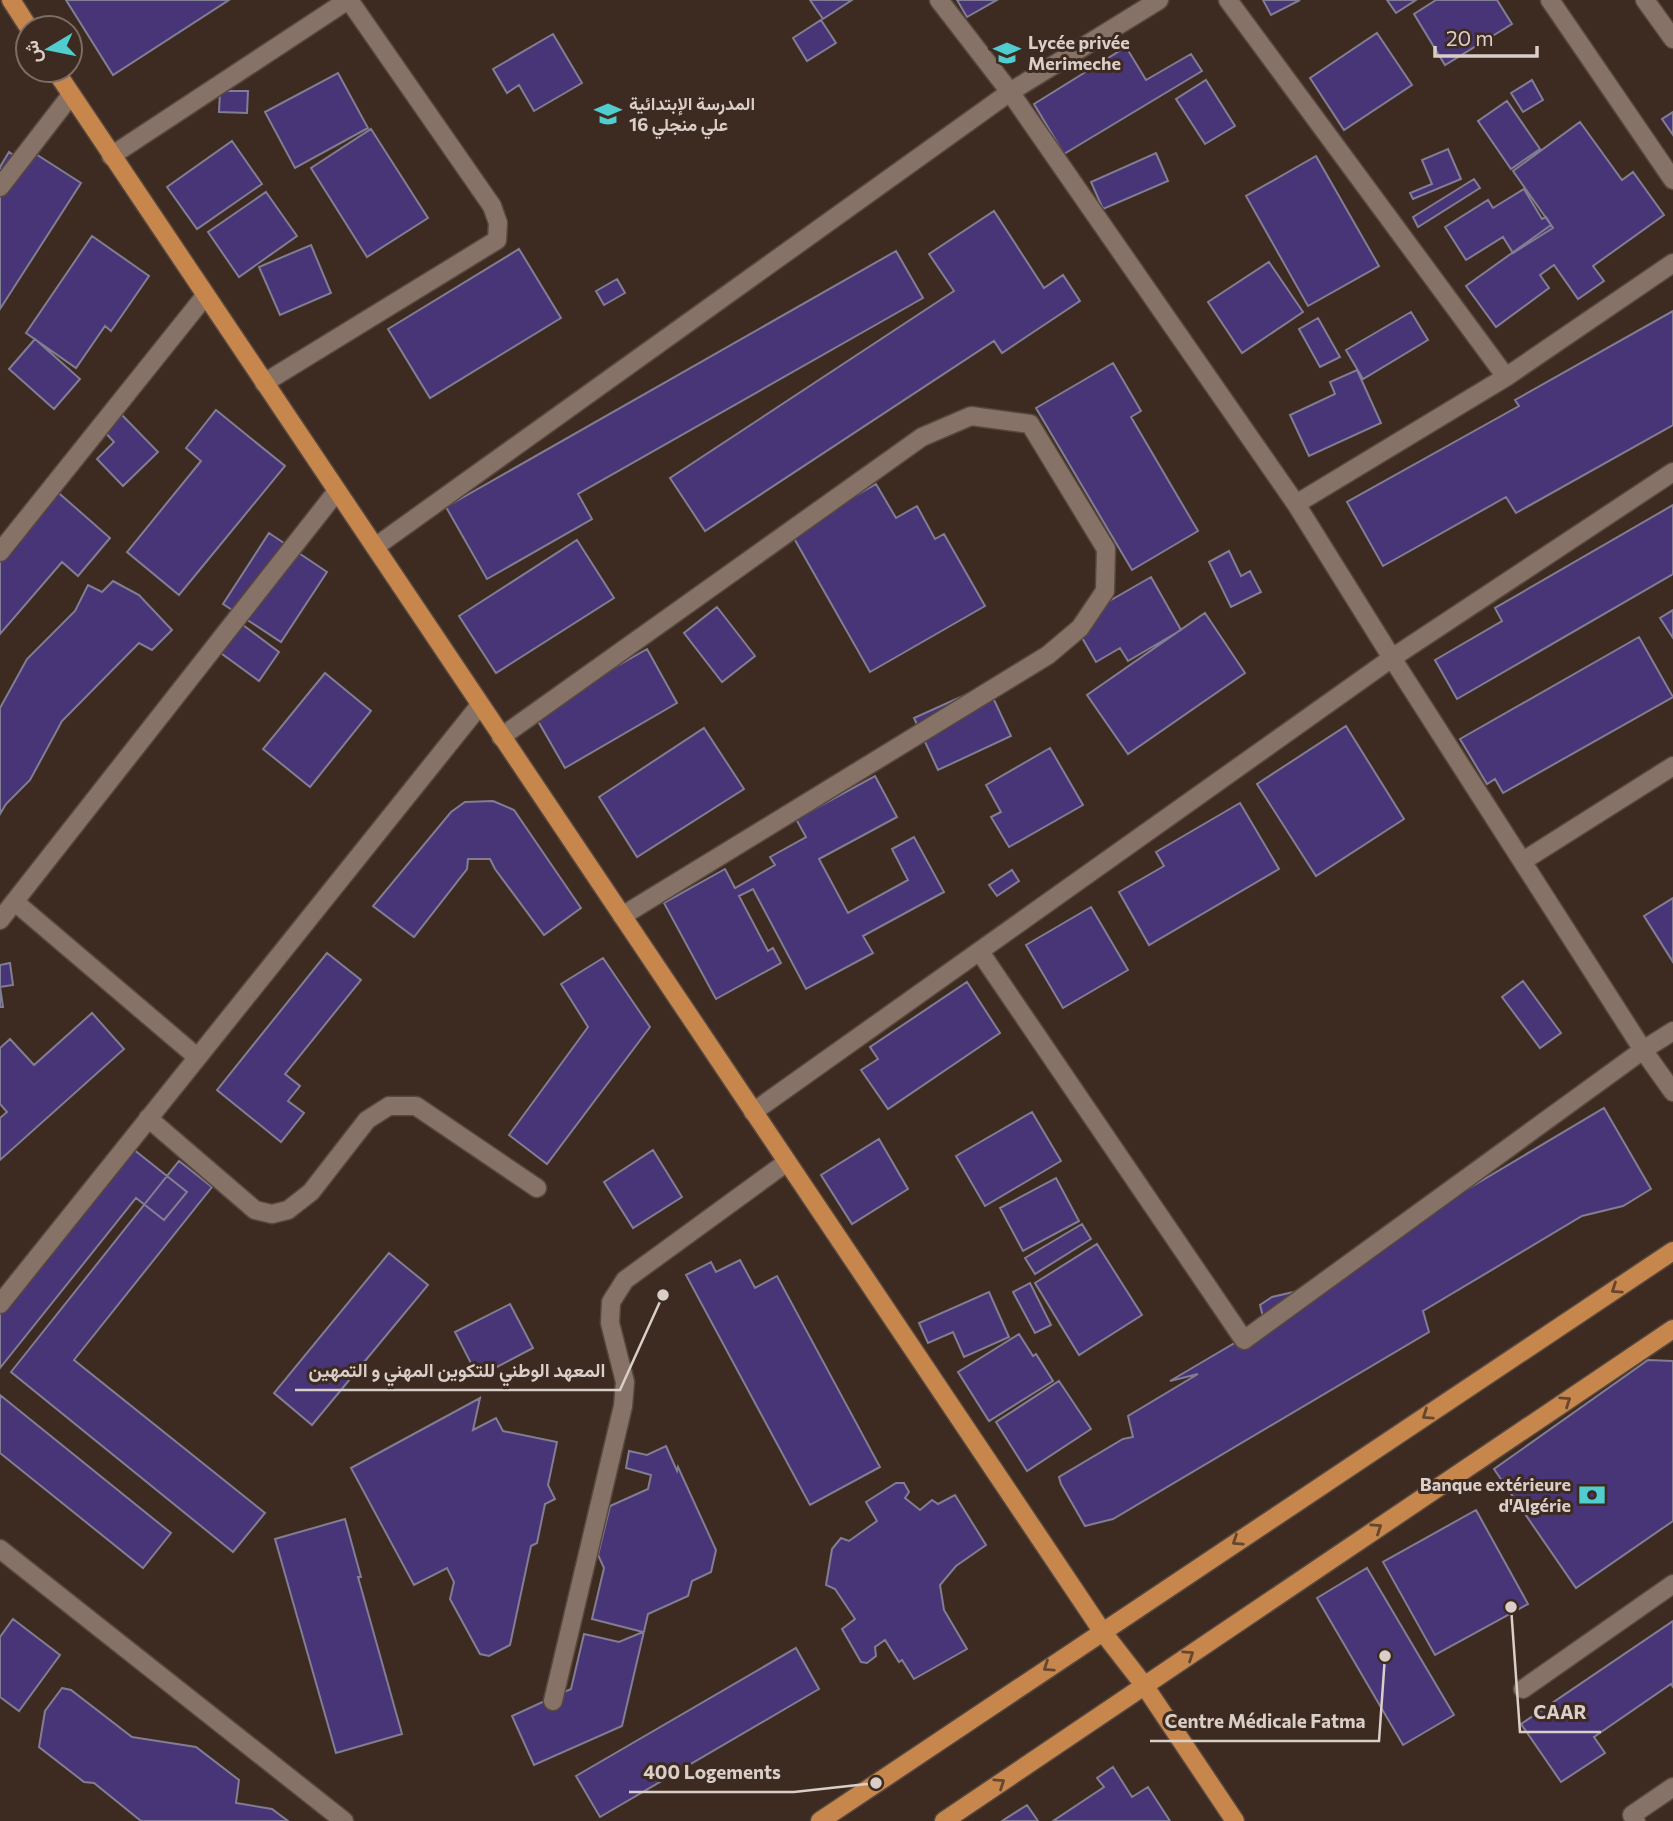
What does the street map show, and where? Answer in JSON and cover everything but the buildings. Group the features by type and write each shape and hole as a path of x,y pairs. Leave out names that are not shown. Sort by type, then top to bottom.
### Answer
{"main road":[{"path":"0,8 12,0"},
{"path":"64,84 1102,1631 1144,1685 1235,1821"},
{"path":"820,1821 1673,1251"},
{"path":"944,1821 1673,1329"}],"street":[{"path":"111,156 348,0 492,206 498,223 497,240 264,383"},
{"path":"939,0 1010,92 1296,504 1392,658 1673,1092"},
{"path":"375,547 1010,92 1159,0"},
{"path":"1228,0 1506,377"},
{"path":"1550,0 1673,180"},
{"path":"1645,0 1673,39"},
{"path":"0,187 71,95"},
{"path":"1296,504 1506,377 1673,263"},
{"path":"0,552 205,296"},
{"path":"501,737 922,437 971,416 1030,424 1106,549 1105,591 1080,628 1048,655 622,916"},
{"path":"753,1112 1392,658 1673,472"},
{"path":"0,920 337,492"},
{"path":"0,1304 480,705"},
{"path":"1523,861 1673,766"},
{"path":"15,902 197,1057"},
{"path":"980,952 1244,1340 1643,1049 1673,1031"},
{"path":"148,1118 255,1210 272,1214 288,1210 311,1192 367,1120 390,1106 416,1106 537,1188"},
{"path":"553,1701 623,1406 625,1382 610,1323 611,1302 625,1280 787,1162"},
{"path":"0,1549 344,1821"},
{"path":"1523,1689 1673,1584"},
{"path":"1636,1821 1632,1815 1673,1787"}],"place":[{"name":"Lycée privée Merimeche","path":"1007,53"},
{"name":"المدرسة الإبتدائية علي منجلي 16","path":"608,114"},
{"name":"المعهد الوطني للتكوين المهني و التمهين","path":"663,1295"},
{"name":"Banque extérieure d'Algérie","path":"1592,1495"},
{"name":"CAAR","path":"1511,1607"},
{"name":"Centre Médicale Fatma","path":"1385,1656"},
{"name":"400 Logements","path":"876,1783"}]}
